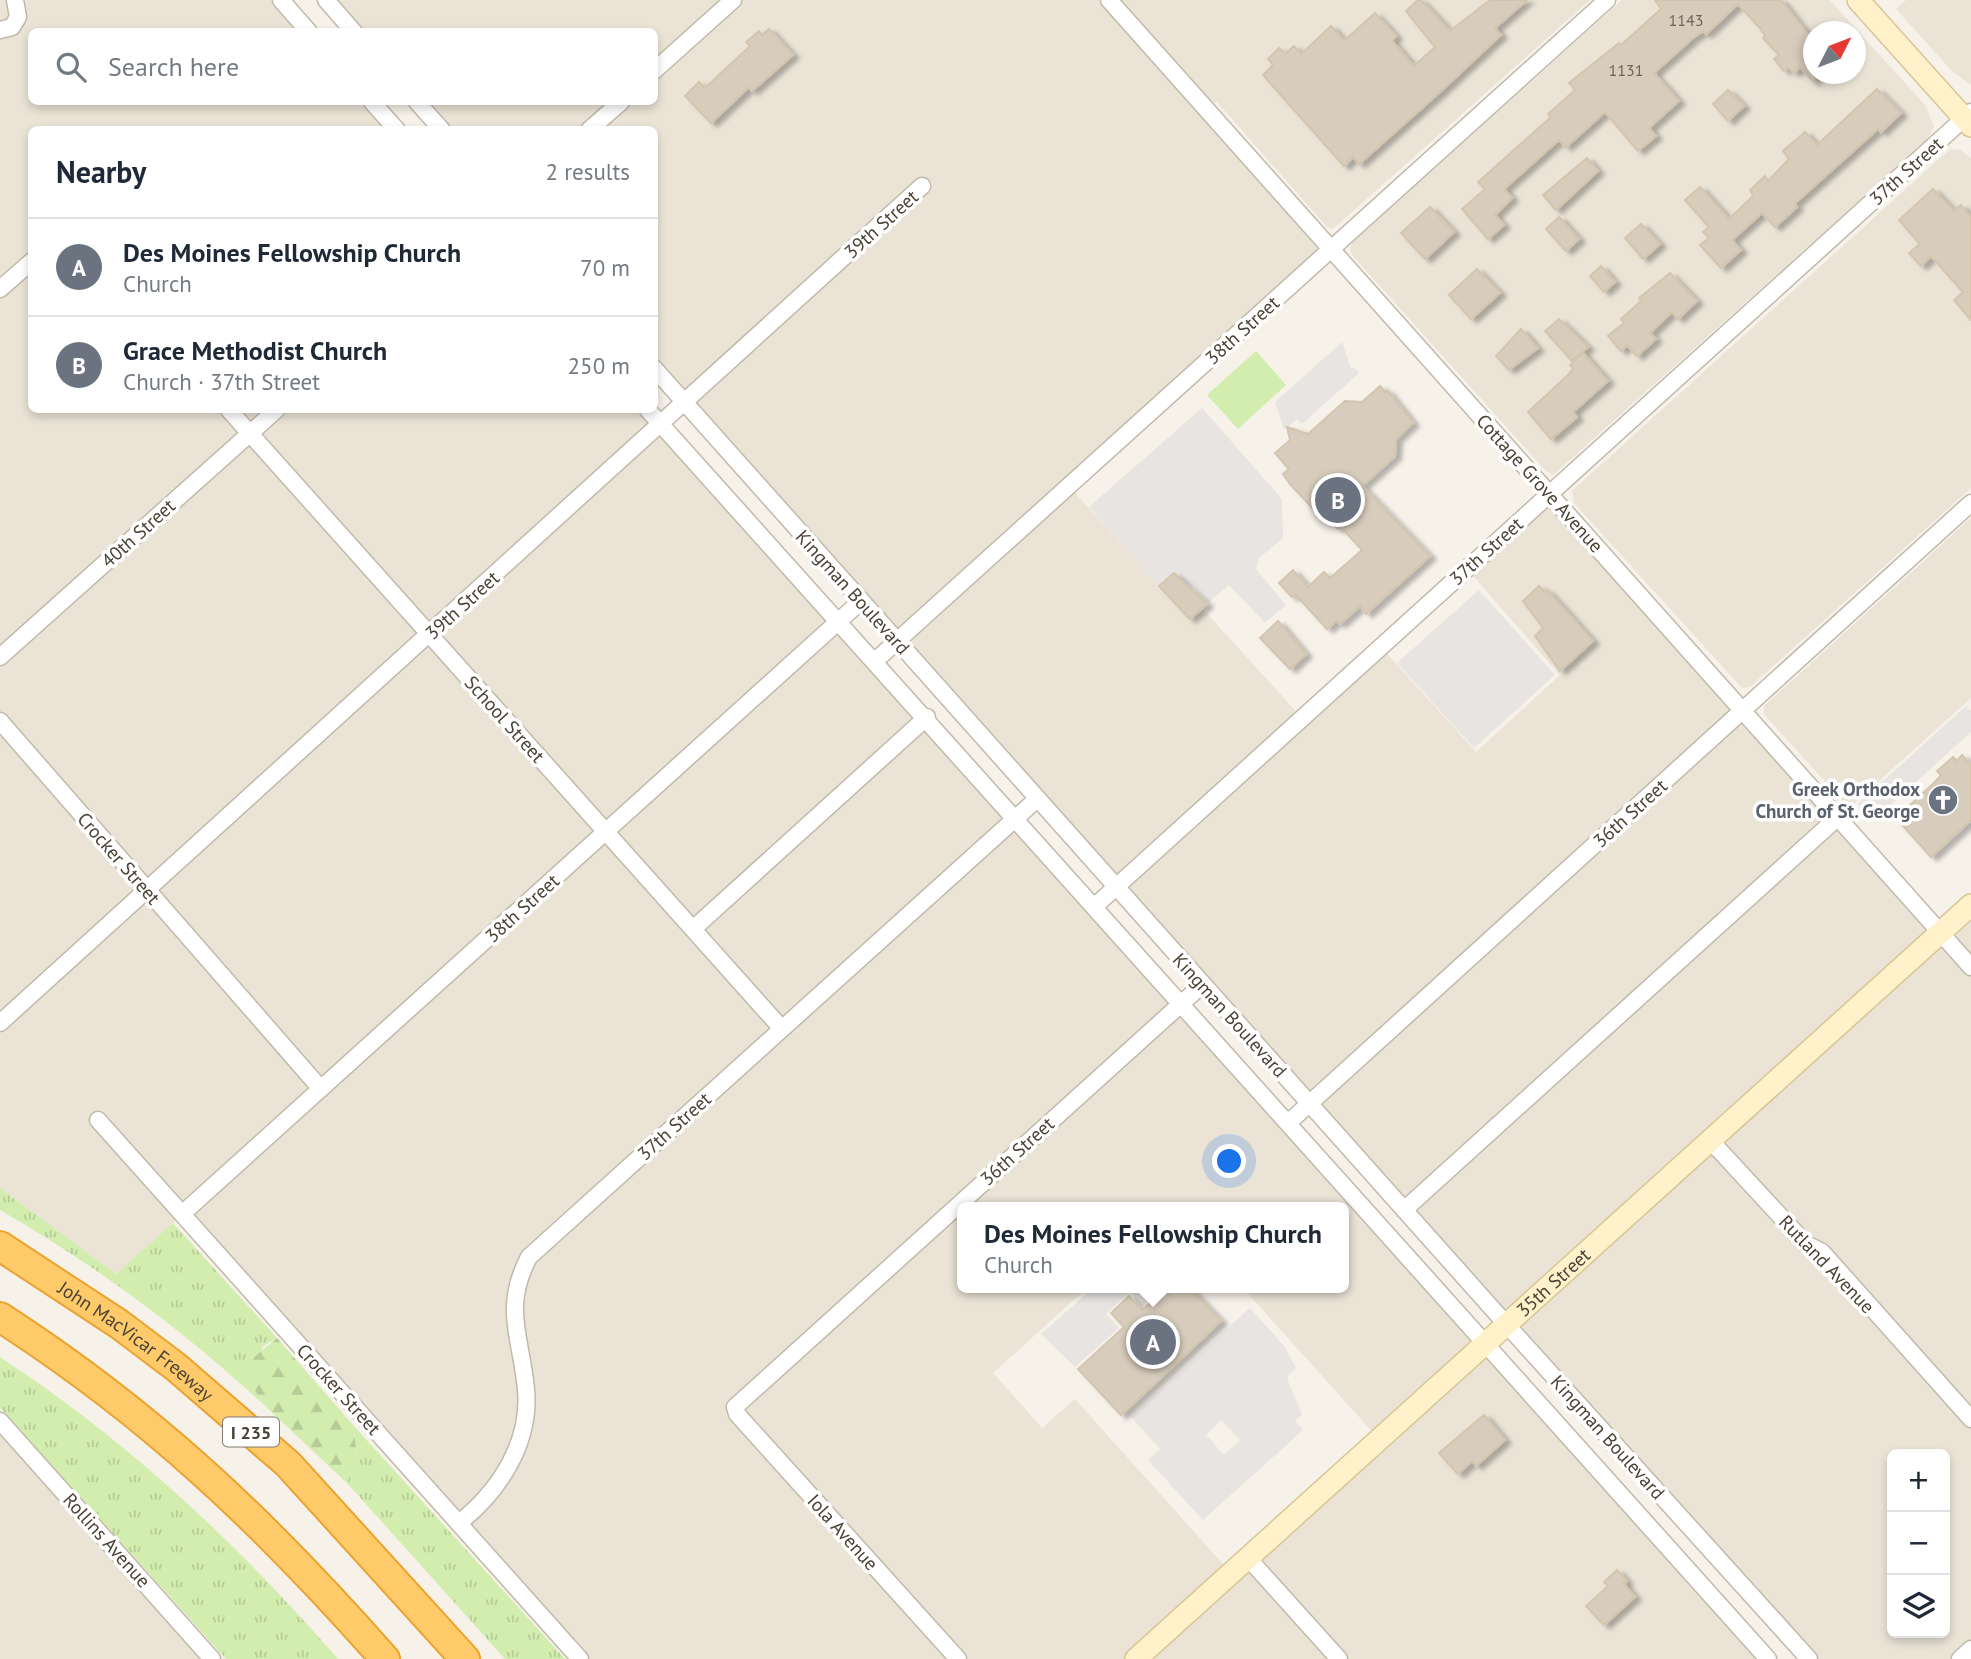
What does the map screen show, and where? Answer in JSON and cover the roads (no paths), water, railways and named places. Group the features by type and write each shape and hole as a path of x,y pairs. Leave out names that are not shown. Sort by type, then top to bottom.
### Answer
{"highway":[{"name":"John MacVicar Freeway","path":"0,1246 119,1324 176,1367 288,1464 465,1659"},
{"path":"0,1317 61,1357 195,1463 269,1532 385,1659"}],"street":[{"path":"0,30 12,27 18,17 15,0"},
{"path":"281,0 306,28"},
{"path":"326,0 350,28"},
{"name":"Cottage Grove Avenue","path":"1109,0 1971,967"},
{"name":"38th Street","path":"876,660 1607,0"},
{"path":"1858,0 1969,119"},
{"path":"658,67 728,5"},
{"path":"375,105 393,126"},
{"path":"420,105 438,126"},
{"path":"594,126 618,105"},
{"name":"37th Street","path":"1095,906 1969,119"},
{"name":"39th Street","path":"0,1023 922,186"},
{"path":"0,289 28,264"},
{"name":"Kingman Boulevard","path":"658,372 1404,1210 1809,1659"},
{"name":"School Street","path":"232,413 782,1029"},
{"name":"40th Street","path":"0,657 273,413"},
{"name":"Kingman Boulevard","path":"651,413 876,660 1768,1659"},
{"name":"36th Street","path":"1288,1123 1971,503"},
{"name":"38th Street","path":"183,1214 861,601"},
{"path":"693,929 927,717"},
{"name":"Crocker Street","path":"0,721 321,1089"},
{"name":"37th Street","path":"459,1523 481,1505 501,1481 521,1438 526,1392 513,1306 517,1281 529,1257 1037,799"},
{"path":"1404,1210 1838,818"},
{"name":"35th Street","path":"1136,1659 1971,905"},
{"name":"36th Street","path":"960,1202 1203,984"},
{"name":"Crocker Street","path":"98,1120 580,1659"},
{"name":"Rutland Avenue","path":"1710,1140 1806,1244 1822,1252 1971,1419"},
{"name":"36th Street","path":"737,1402 957,1204"},
{"name":"Iola Avenue","path":"737,1402 737,1414 958,1659"},
{"name":"Rollins Avenue","path":"0,1421 212,1659"},
{"path":"1248,1558 1339,1659"},
{"path":"1960,1659 1971,1649"}],"place":[{"name":"Grace Methodist Church","path":"1338,500"},
{"name":"Greek Orthodox Church of St. George","path":"1943,800"},
{"name":"Des Moines Fellowship Church","path":"1153,1342"}]}
